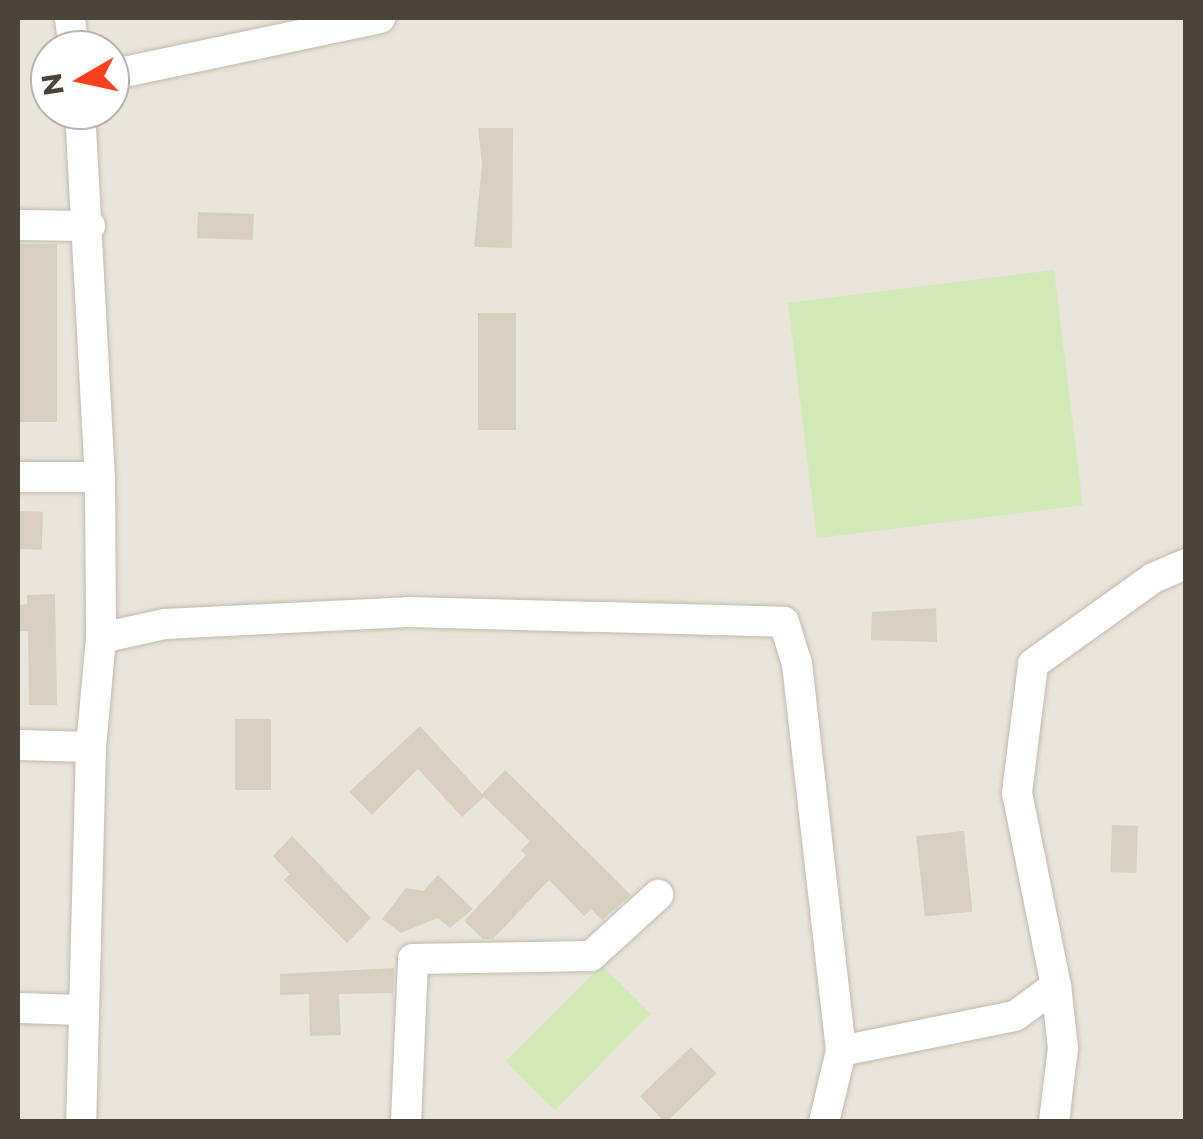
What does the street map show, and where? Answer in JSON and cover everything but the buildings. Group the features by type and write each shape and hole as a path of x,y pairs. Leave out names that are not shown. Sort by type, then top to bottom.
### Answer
{"street":[{"path":"130,72 380,18"},
{"path":"81,1122 90,747 101,638 100,477 90,226 82,130"},
{"path":"18,225 90,226"},
{"path":"18,477 100,477"},
{"path":"1054,1122 1062,1048 1056,986 1018,793 1033,664 1154,578 1186,564"},
{"path":"101,638 166,624 408,612 784,622 797,664 841,1051 824,1122"},
{"path":"18,745 90,747"},
{"path":"406,1122 412,959 591,956 658,896"},
{"path":"841,1051 1014,1016 1056,986"},
{"path":"18,1008 84,1010"}],"shaded area":[{"path":"18,18 1185,18 1185,1121 18,1121"}],"green space":[{"path":"1054,270 1083,505 817,538 788,303"},
{"path":"602,965 651,1014 555,1110 506,1061"}]}
